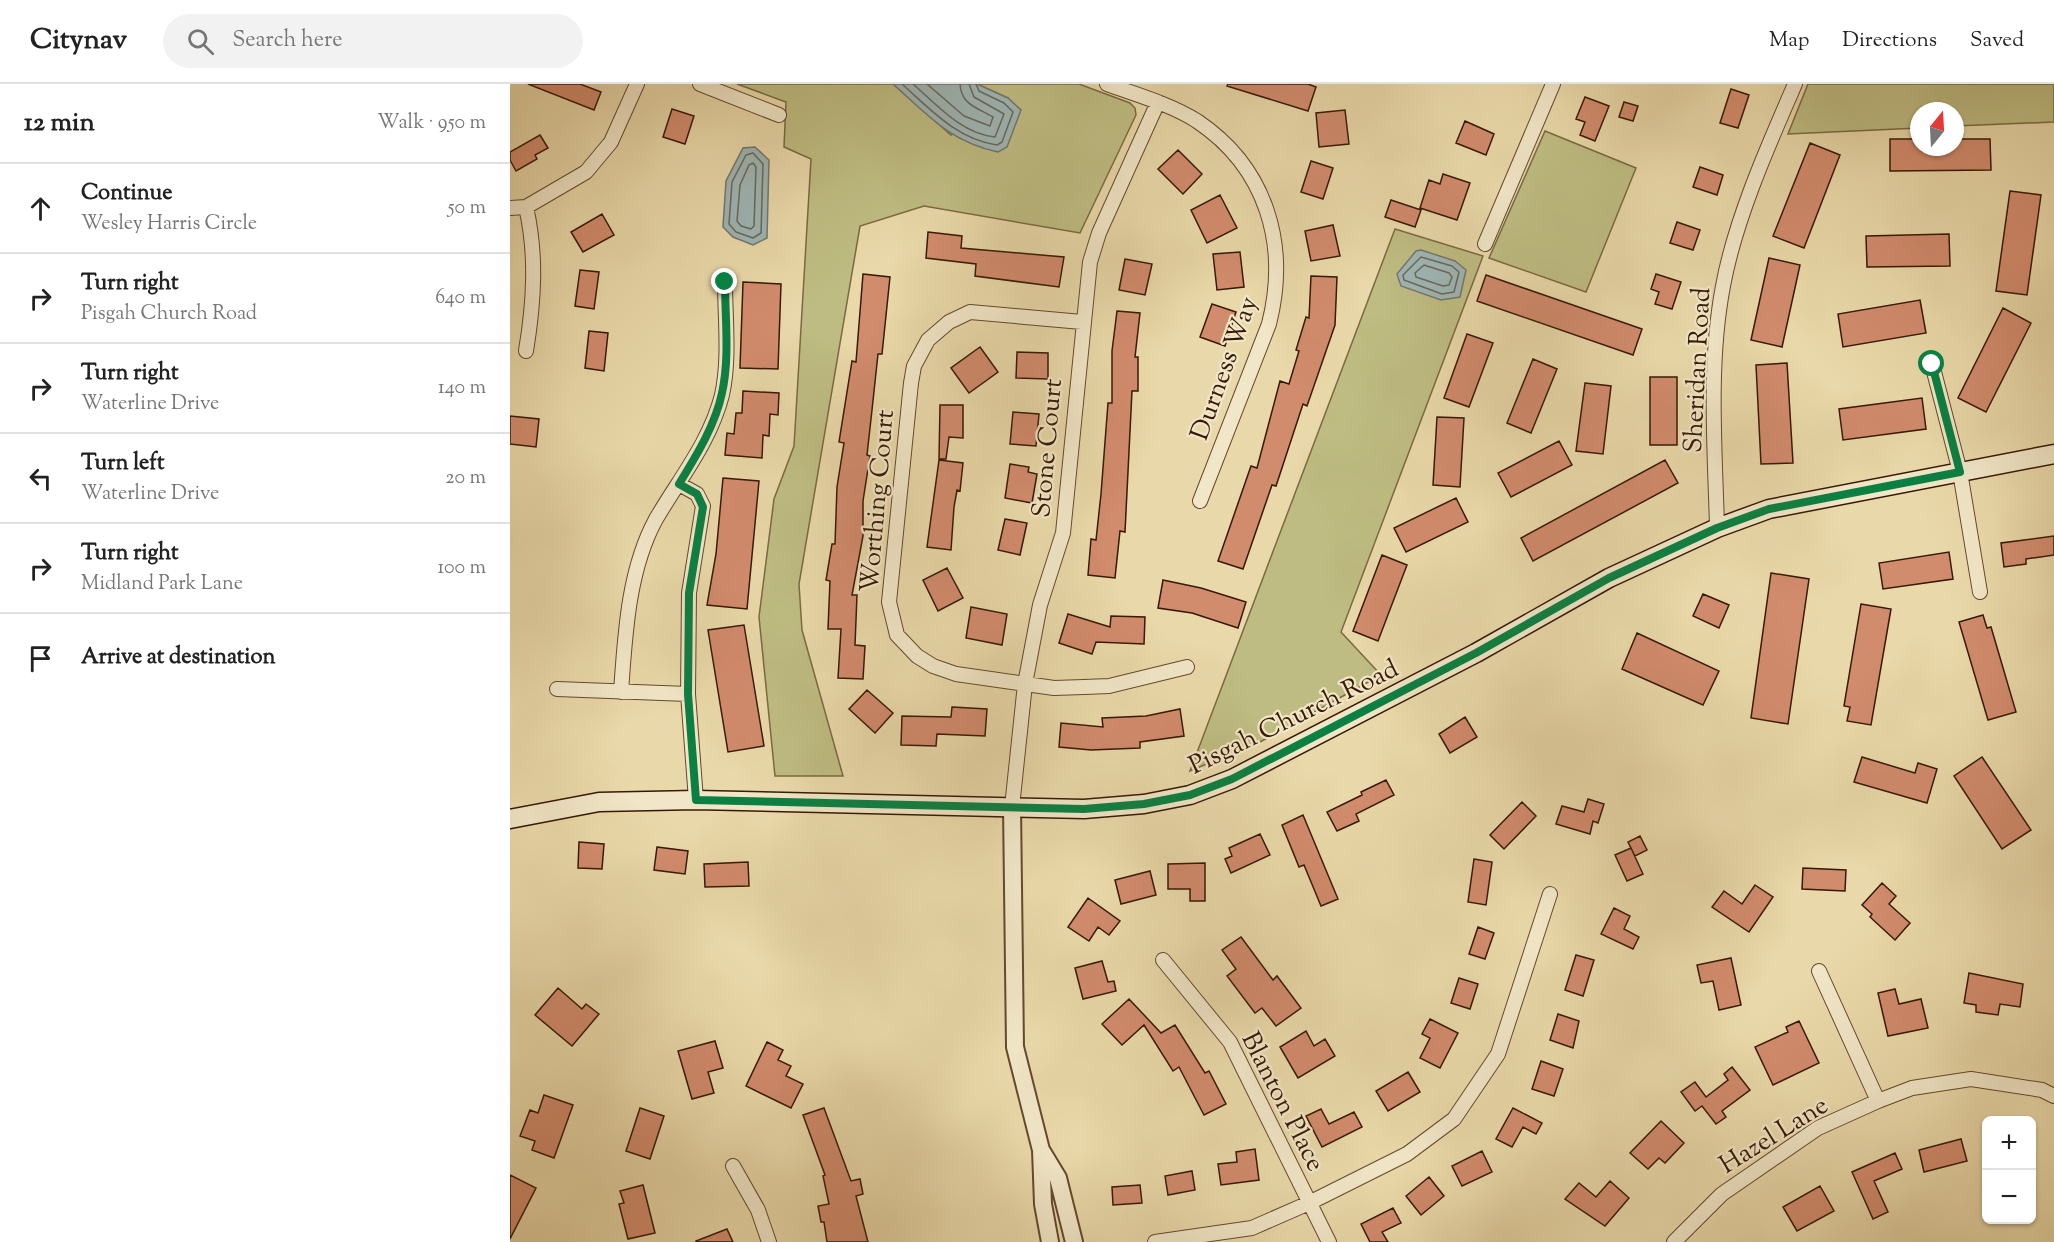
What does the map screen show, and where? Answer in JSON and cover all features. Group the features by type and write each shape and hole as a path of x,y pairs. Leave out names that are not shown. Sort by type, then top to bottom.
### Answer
{"main road":[{"name":"Pisgah Church Road","path":"510,819 599,802 696,800 1084,809 1144,804 1190,795 1232,779 1476,653 1609,578 1717,528 1769,509 2054,454"}],"street":[{"path":"510,208 526,207 586,172 611,142 637,84"},
{"path":"700,84 779,115"},
{"name":"Durness Way","path":"1107,84 1158,102 1196,121 1225,144 1248,170 1269,217 1276,246 1275,298 1269,324 1200,501"},
{"path":"1485,244 1552,84"},
{"name":"Sheridan Road","path":"1717,528 1714,410 1719,311 1723,284 1733,246 1795,84"},
{"name":"Stone Court","path":"1012,807 1025,684 1040,605 1063,533 1082,322 1090,262 1099,233 1158,102"},
{"path":"526,207 534,240 533,306 526,351"},
{"path":"621,692 629,612 642,555 656,520 701,447 722,393 725,373 725,282"},
{"name":"Worthing Court","path":"1082,322 970,312 949,322 928,340 914,366 911,383 889,602 897,635 917,656 933,666 956,674 1054,688 1109,686 1187,667"},
{"path":"1932,364 1960,472 1980,592"},
{"path":"679,484 697,494 703,507 689,593 688,694 696,800"},
{"path":"557,689 688,694"},
{"path":"1012,807 1015,1047 1041,1150 1043,1204 1050,1242"},
{"path":"1155,1242 1252,1227 1309,1203 1407,1154 1454,1119 1497,1054 1550,894"},
{"name":"Blanton Place","path":"1163,960 1230,1042 1329,1242"},
{"path":"1819,971 1878,1101"},
{"name":"Hazel Lane","path":"1674,1242 1722,1194 1818,1128 1878,1101 1912,1088 1971,1079 2042,1090 2054,1096"},
{"path":"1041,1150 1058,1178 1074,1242"},
{"path":"733,1166 758,1210 769,1242"}],"shaded area":[{"path":"737,84 893,84 951,135 1008,98 977,84 1079,84 1130,103 1135,108 1136,115 1080,233 924,206 860,226 799,584 802,630 843,776 775,776 759,617 774,499 794,446 811,159 784,147 786,102"},
{"path":"1808,84 2054,84 2054,122 1964,126 1964,102 1910,102 1910,128 1788,134"},
{"path":"1545,131 1636,168 1586,292 1489,258"},
{"path":"1395,229 1483,256 1341,632 1381,675 1260,742 1190,771"}],"water":[{"path":"893,84 977,84 1008,98 1021,110 1007,147 998,152 953,134 929,117"},
{"path":"755,147 769,160 767,238 753,245 733,237 723,227 726,181 743,148"},
{"path":"1421,250 1455,261 1466,270 1460,297 1441,300 1401,286 1397,274 1416,251"}],"building":[{"path":"528,84 580,84 601,92 594,110"},
{"path":"1228,84 1308,84 1316,87 1308,111 1227,86"},
{"path":"1731,89 1749,95 1738,128 1720,123"},
{"path":"1585,97 1609,106 1595,141 1580,135 1585,122 1576,119"},
{"path":"1624,102 1638,106 1633,121 1619,117"},
{"path":"672,109 694,116 685,144 663,137"},
{"path":"1345,110 1349,144 1319,147 1316,113"},
{"path":"1465,121 1494,134 1486,155 1456,143"},
{"path":"540,135 548,148 535,155 537,159 516,171 510,160 510,152"},
{"path":"1890,139 1910,139 1910,156 1964,156 1964,139 1990,139 1991,170 1890,171"},
{"path":"1810,143 1840,155 1804,248 1773,236"},
{"path":"1178,150 1202,174 1183,194 1158,169"},
{"path":"1311,161 1333,168 1323,199 1301,192"},
{"path":"1700,167 1723,175 1717,195 1693,187"},
{"path":"1443,174 1470,183 1457,220 1420,208 1429,180 1440,184"},
{"path":"2010,191 2041,195 2027,295 1996,291"},
{"path":"1220,195 1237,228 1207,243 1191,210"},
{"path":"1391,200 1421,210 1415,227 1385,217"},
{"path":"602,214 614,235 583,252 571,232"},
{"path":"1677,222 1700,230 1693,250 1670,243"},
{"path":"1333,225 1340,256 1311,261 1305,231"},
{"path":"928,232 962,236 961,248 1064,257 1059,287 975,276 976,264 926,258"},
{"path":"1949,234 1950,266 1867,267 1866,236"},
{"path":"1240,252 1244,287 1217,290 1213,254"},
{"path":"1769,258 1800,265 1782,347 1751,340"},
{"path":"1125,259 1152,264 1145,295 1119,290"},
{"path":"580,270 599,272 594,309 575,306"},
{"path":"863,274 890,277 882,354 878,354 867,455 870,456 863,501 863,536 852,595 857,595 855,645 865,646 863,679 838,678 841,629 828,629 830,581 826,580 832,544 835,544 837,487 844,443 839,442 852,361 856,362"},
{"path":"1656,274 1681,282 1672,309 1655,304 1659,292 1651,289"},
{"path":"1486,275 1642,329 1633,355 1477,301"},
{"path":"1311,276 1337,277 1335,325 1307,406 1303,404 1276,486 1272,485 1243,569 1218,561 1251,466 1257,468 1280,381 1289,384 1306,317 1309,318"},
{"path":"743,282 781,284 778,369 740,368"},
{"path":"1920,300 1926,333 1843,347 1838,314"},
{"path":"1212,304 1236,312 1225,346 1200,337"},
{"path":"2003,308 2031,323 1986,412 1958,398"},
{"path":"1117,311 1140,313 1135,357 1138,357 1138,391 1132,391 1125,532 1120,531 1115,578 1088,575 1091,539 1096,540 1108,403 1112,403 1112,351"},
{"path":"589,331 608,333 604,371 585,368"},
{"path":"1467,334 1493,343 1469,407 1444,398"},
{"path":"980,347 998,372 969,393 951,368"},
{"path":"1017,352 1048,353 1048,379 1016,378"},
{"path":"1533,359 1557,369 1531,433 1507,423"},
{"path":"1787,363 1793,463 1761,464 1756,365"},
{"path":"1650,377 1677,377 1677,445 1650,445"},
{"path":"1585,383 1611,386 1603,454 1576,451"},
{"path":"743,391 779,393 778,415 770,414 769,436 763,435 762,458 725,455 727,433 734,434 736,413 742,413"},
{"path":"1922,398 1926,429 1843,440 1839,409"},
{"path":"940,405 963,405 963,438 949,437 946,459 939,459"},
{"path":"1013,412 1039,414 1036,446 1010,444"},
{"path":"510,416 539,419 536,447 510,444"},
{"path":"1437,417 1464,418 1460,487 1433,485"},
{"path":"1559,441 1572,465 1511,497 1498,473"},
{"path":"939,460 963,463 960,491 957,490 954,507 951,550 927,547"},
{"path":"1665,460 1678,483 1533,561 1521,538"},
{"path":"1010,464 1029,467 1028,472 1037,474 1032,503 1005,498"},
{"path":"723,478 759,481 747,609 707,605 716,554"},
{"path":"1456,498 1468,522 1406,552 1394,528"},
{"path":"1005,519 1027,523 1020,555 998,550"},
{"path":"2054,536 2054,555 2026,559 2026,564 2004,567 2001,543"},
{"path":"1949,552 1953,579 1883,589 1879,563"},
{"path":"1382,555 1407,565 1378,641 1353,631"},
{"path":"947,568 963,598 938,611 923,580"},
{"path":"1771,573 1809,579 1788,724 1751,718"},
{"path":"1163,580 1201,588 1246,602 1238,628 1192,613 1158,608"},
{"path":"1703,594 1729,605 1719,628 1693,616"},
{"path":"1861,604 1891,609 1871,725 1847,721 1850,707 1844,706"},
{"path":"971,607 1007,614 1002,645 966,638"},
{"path":"1068,614 1110,627 1111,616 1145,617 1144,644 1096,642 1092,654 1059,643"},
{"path":"1983,615 1987,628 1991,627 2016,712 1988,720 1959,622"},
{"path":"744,625 764,746 728,752 708,630"},
{"path":"1637,633 1719,671 1703,705 1622,669"},
{"path":"867,690 893,713 875,733 849,709"},
{"path":"952,707 987,709 985,736 937,734 936,746 901,745 902,716 951,717"},
{"path":"1180,709 1184,736 1140,742 1140,748 1091,750 1059,747 1061,723 1103,727 1102,718 1146,716"},
{"path":"1465,717 1477,737 1450,753 1439,734"},
{"path":"1862,757 1915,773 1918,763 1937,769 1927,803 1854,782"},
{"path":"1982,757 2031,830 2002,849 1954,776"},
{"path":"1386,780 1394,795 1356,814 1359,821 1337,831 1327,812"},
{"path":"1588,799 1604,804 1598,823 1593,821 1590,834 1556,824 1562,806 1584,812"},
{"path":"1522,802 1536,816 1504,849 1490,835"},
{"path":"1303,815 1338,899 1321,906 1304,865 1299,867 1282,825"},
{"path":"1260,834 1270,855 1231,873 1225,859 1232,856 1229,848"},
{"path":"1640,836 1647,850 1635,856 1628,842"},
{"path":"579,842 604,844 602,869 578,868"},
{"path":"657,847 688,851 685,874 654,870"},
{"path":"1631,848 1643,874 1627,881 1615,855"},
{"path":"1474,859 1492,862 1486,905 1468,902"},
{"path":"748,862 749,886 705,887 704,864"},
{"path":"1205,863 1205,901 1190,901 1190,889 1168,889 1168,864"},
{"path":"1803,868 1846,870 1845,891 1802,889"},
{"path":"1150,871 1156,895 1121,904 1115,880"},
{"path":"1882,883 1896,896 1889,904 1910,923 1895,940 1870,917 1872,914 1862,905"},
{"path":"1755,885 1773,897 1749,932 1712,907 1724,891 1742,904"},
{"path":"1088,898 1120,921 1109,935 1098,927 1089,941 1068,927"},
{"path":"1614,908 1630,916 1624,929 1639,937 1633,949 1601,934"},
{"path":"1478,927 1494,933 1485,959 1469,954"},
{"path":"1241,937 1273,980 1277,976 1301,1008 1276,1026 1262,1008 1255,1013 1227,976 1236,969 1222,950"},
{"path":"1576,955 1594,960 1583,996 1565,990"},
{"path":"1731,958 1741,1005 1719,1010 1713,981 1701,983 1697,965"},
{"path":"1102,961 1108,982 1114,981 1116,991 1083,999 1075,968"},
{"path":"1969,973 2023,984 2020,1007 2000,1004 1998,1015 1976,1012 1976,1005 1964,1003"},
{"path":"1459,978 1478,984 1470,1009 1451,1003"},
{"path":"558,988 582,1009 586,1004 599,1014 572,1046 535,1015"},
{"path":"1895,989 1899,1004 1921,999 1928,1028 1888,1036 1878,993"},
{"path":"1129,999 1161,1033 1175,1025 1205,1073 1209,1071 1226,1104 1204,1115 1179,1067 1173,1071 1144,1025 1122,1045 1102,1024"},
{"path":"1558,1014 1579,1021 1573,1048 1550,1040"},
{"path":"1430,1019 1458,1033 1440,1068 1420,1058 1430,1038 1422,1034"},
{"path":"1799,1021 1819,1063 1773,1085 1755,1047 1788,1032 1786,1027"},
{"path":"1306,1031 1314,1046 1325,1039 1335,1056 1298,1078 1280,1047"},
{"path":"715,1041 723,1068 708,1072 714,1093 692,1099 678,1051"},
{"path":"767,1042 783,1050 778,1060 791,1066 786,1076 803,1084 791,1108 746,1086"},
{"path":"1541,1061 1563,1069 1554,1096 1532,1089"},
{"path":"1732,1067 1750,1090 1722,1111 1726,1117 1716,1124 1702,1106 1695,1111 1681,1092 1695,1082 1706,1097 1728,1080 1724,1074"},
{"path":"1408,1072 1420,1092 1388,1111 1376,1091"},
{"path":"544,1095 573,1105 554,1158 532,1150 535,1141 520,1136 530,1110 538,1113"},
{"path":"640,1108 664,1116 650,1159 626,1151"},
{"path":"824,1108 851,1181 860,1179 863,1194 856,1196 868,1242 827,1242 824,1222 821,1222 818,1206 829,1204 823,1176 825,1175 803,1115"},
{"path":"1513,1108 1542,1123 1536,1134 1523,1127 1512,1147 1496,1139"},
{"path":"1321,1109 1329,1124 1354,1112 1362,1127 1322,1147 1306,1116"},
{"path":"1661,1121 1684,1143 1665,1163 1659,1158 1648,1169 1630,1153"},
{"path":"1961,1139 1967,1161 1924,1172 1919,1150"},
{"path":"1255,1149 1259,1180 1221,1185 1218,1164 1237,1162 1236,1152"},
{"path":"1482,1151 1492,1172 1462,1186 1452,1166"},
{"path":"1895,1153 1902,1169 1874,1181 1888,1212 1873,1219 1852,1172"},
{"path":"1192,1171 1195,1190 1168,1195 1165,1176"},
{"path":"510,1175 536,1188 510,1239"},
{"path":"1429,1177 1444,1196 1421,1215 1406,1196"},
{"path":"1610,1181 1629,1198 1605,1226 1565,1199 1579,1183 1596,1197"},
{"path":"643,1185 655,1233 628,1239 619,1204 624,1203 620,1191"},
{"path":"1140,1185 1142,1203 1113,1205 1112,1187"},
{"path":"1820,1186 1834,1211 1797,1231 1783,1207"},
{"path":"1393,1208 1401,1223 1382,1232 1388,1242 1370,1242 1361,1224"},
{"path":"727,1229 733,1242 696,1242 696,1241"}],"route":[{"path":"725,282 725,373 722,393 701,447 679,484 697,494 703,507 689,593 691,611 688,694 696,800 1084,809 1144,804 1190,795 1269,762 1476,653 1609,578 1717,528 1769,509 1960,472 1932,364"}]}
